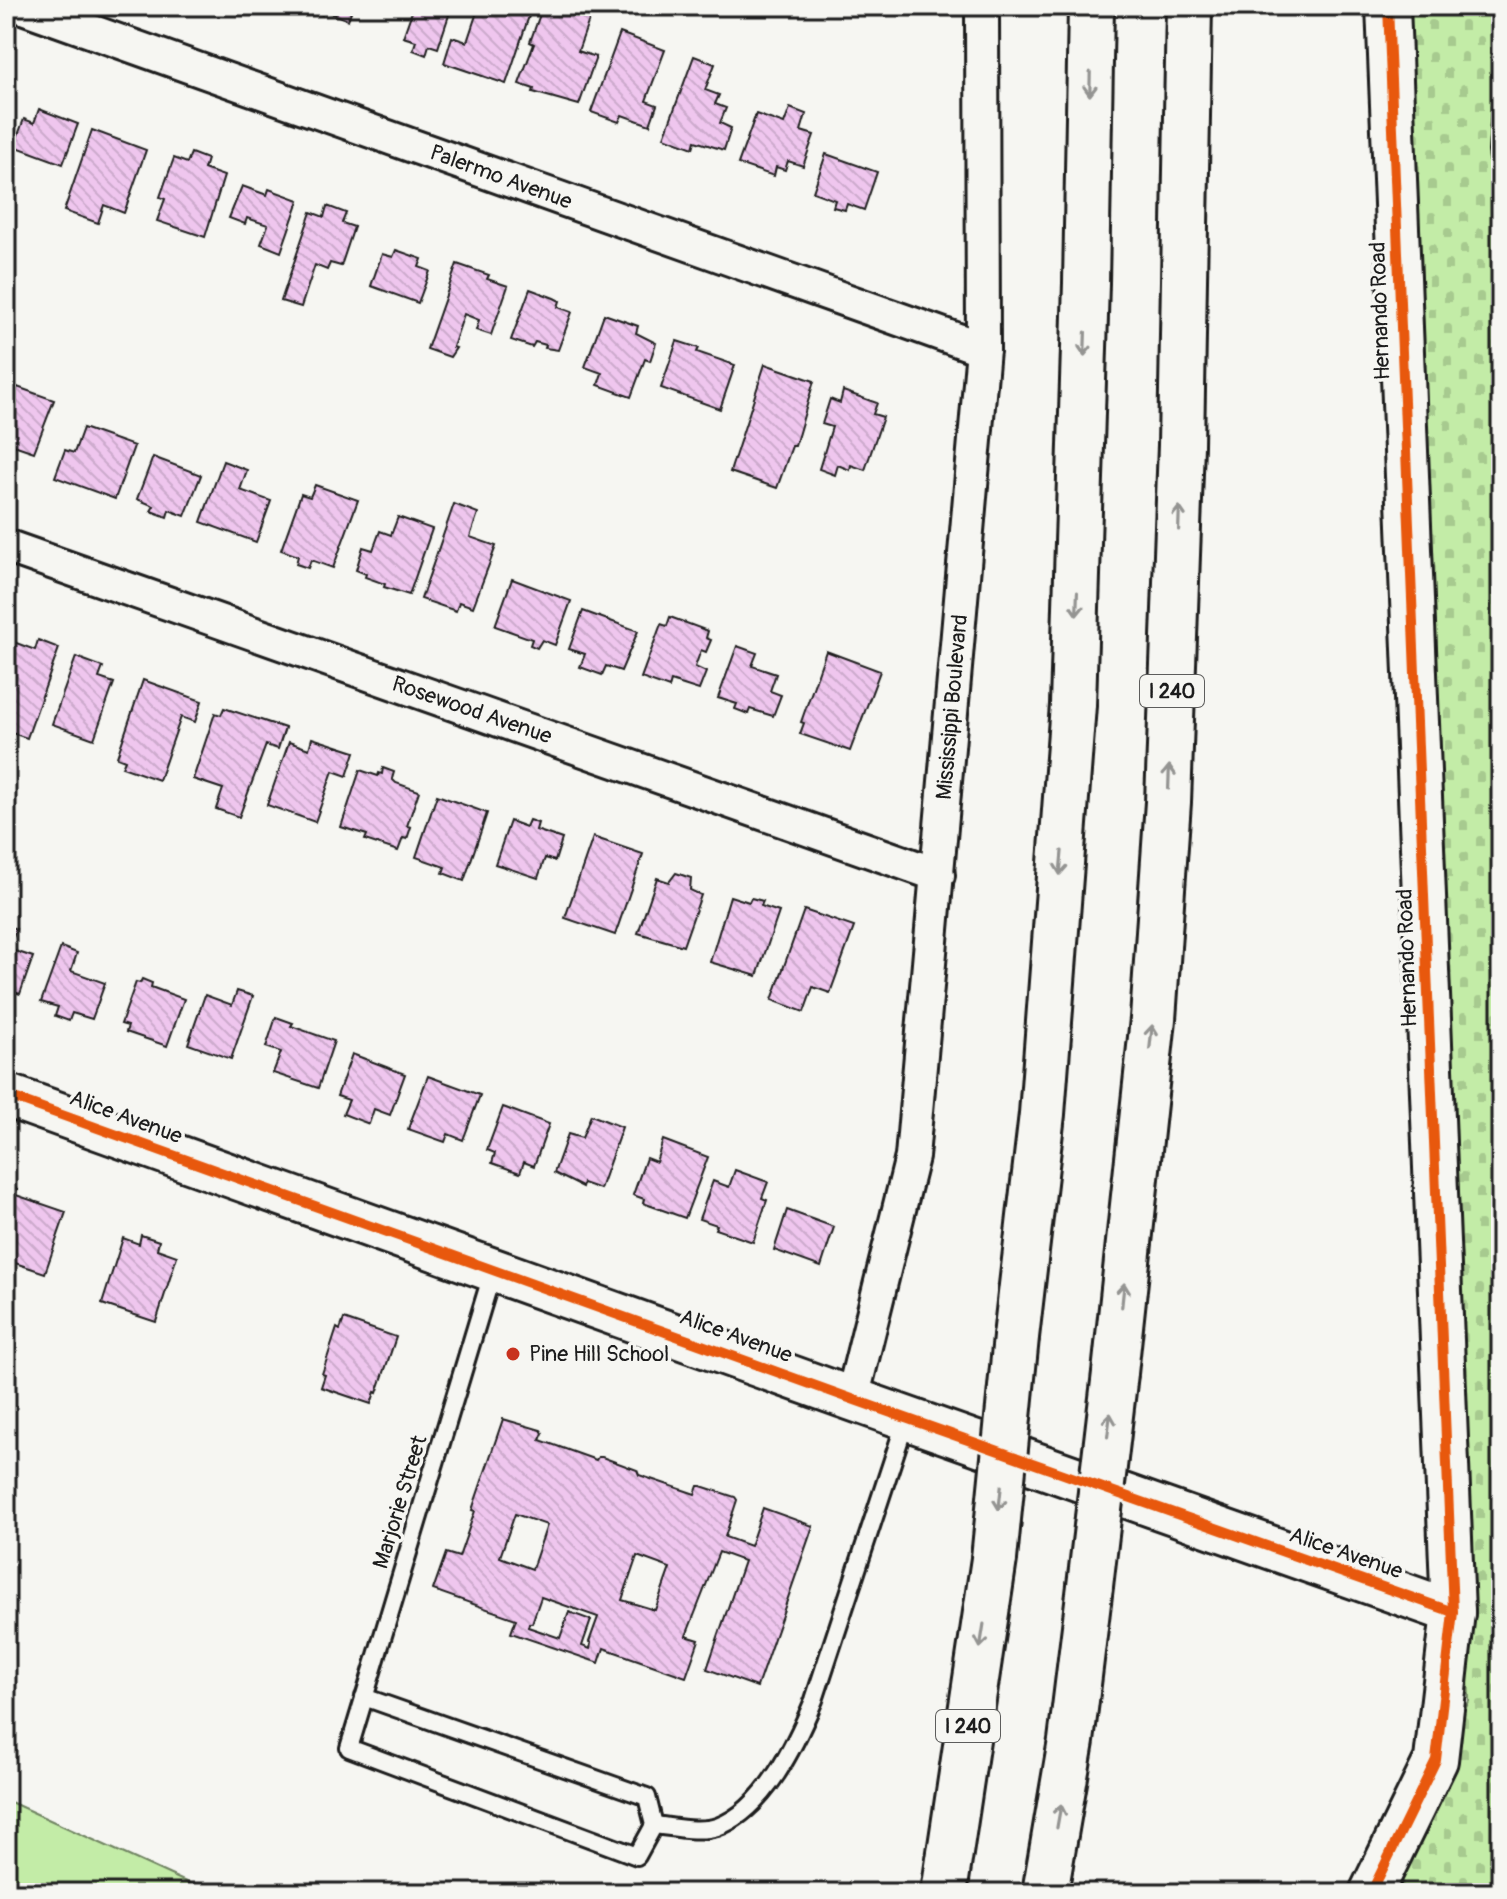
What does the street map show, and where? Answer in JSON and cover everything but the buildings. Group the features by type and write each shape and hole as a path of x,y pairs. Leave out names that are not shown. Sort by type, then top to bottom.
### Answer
{"highway":[{"name":"I 240","path":"944,1893 994,1559 1042,1114 1073,705 1091,6"},
{"name":"I 240","path":"1045,1893 1071,1741 1153,1019 1168,802 1181,445 1189,6"}],"street":[{"name":"Palermo Avenue","path":"20,6 983,349"},
{"name":"Mississippi Boulevard","path":"852,1399 912,1157 983,349 982,6"},
{"name":"Hernando Road","path":"1371,1893 1436,1760 1453,1612 1388,6"},
{"name":"Rosewood Avenue","path":"6,546 938,875"},
{"name":"Alice Avenue","path":"6,1095 1453,1612"}],"lane":[{"path":"1501,109 1498,151 1501,174"},
{"name":"Marjorie Street","path":"494,1269 349,1748 637,1856 654,1825"},
{"path":"364,1697 647,1797 654,1825 699,1830 716,1827 739,1816 759,1798 802,1729 907,1419"}],"green space":[{"path":"1404,6 1501,6 1501,1893 1381,1893 1469,1701"},
{"path":"6,1800 210,1893 6,1893"}],"cycle path":[{"path":"1371,1893 1436,1760 1453,1612 1388,6"},
{"path":"6,1095 1453,1612"}],"place":[{"name":"Pine Hill School","path":"513,1354"}]}
